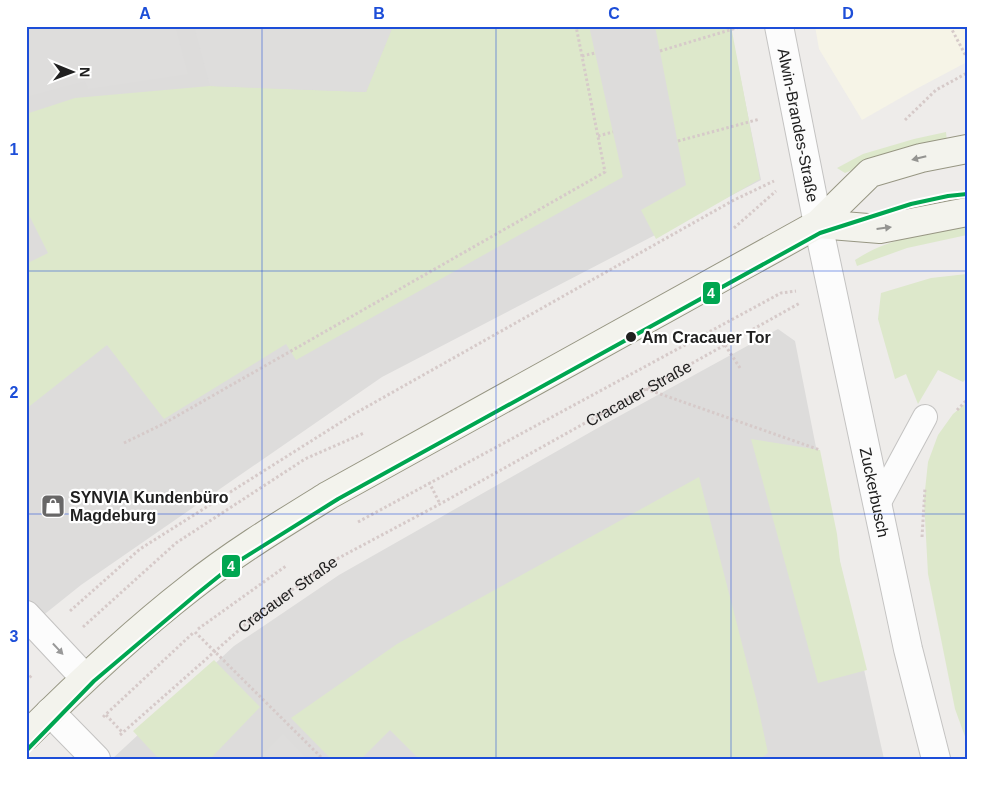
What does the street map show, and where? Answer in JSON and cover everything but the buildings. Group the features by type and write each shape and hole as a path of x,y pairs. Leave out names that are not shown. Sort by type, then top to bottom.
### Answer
{"main road":[{"path":"26,736 85,678 190,587 322,499 818,224 870,172 920,158 967,149"},
{"path":"818,224 880,229 967,212"}],"street":[{"name":"Alwin-Brandes-Straße","path":"779,26 818,224"},
{"name":"Zuckerbusch","path":"818,224 908,649 936,759"},
{"path":"35,625 85,678"},
{"path":"50,712 90,752"}],"lane":[{"path":"878,504 925,417"}],"path":[{"path":"124,443 163,424 606,172 576,26"},
{"path":"660,51 743,26"},
{"path":"950,26 967,58"},
{"path":"582,56 595,53"},
{"path":"905,120 936,90 967,73"},
{"path":"678,141 760,119"},
{"path":"598,136 613,132"},
{"path":"35,625 140,549 354,414 726,204 778,180"},
{"name":"Cracauer Straße","path":"90,752 123,733 254,616 333,561 440,504 831,286"},
{"name":"Cracauer Straße","path":"351,525 781,293 831,286"},
{"path":"725,345 740,368"},
{"path":"646,389 820,450"},
{"path":"953,414 967,400"},
{"path":"921,543 926,482"},
{"name":"Cracauer Straße","path":"90,752 106,715 195,632 292,562"},
{"path":"195,632 323,759"},
{"path":"106,715 123,733"}],"shaded area":[{"path":"26,26 730,26 761,180 382,377 81,585 26,629"},
{"path":"26,26 175,26 188,74 88,89 85,81 26,97"},
{"path":"194,26 393,26 366,92 210,86"},
{"path":"815,26 967,26 967,62 862,120 819,49"},
{"path":"778,329 795,341 829,513 884,759 112,759 234,646 339,575 603,425"},
{"path":"283,734 307,759 258,759"}],"green space":[{"path":"393,26 589,26 623,177 296,360 286,344 164,419 107,345 26,409 26,264 48,253 26,209 26,114 75,98 210,86 366,92"},
{"path":"655,26 731,26 760,179 656,239 641,210 686,185"},
{"path":"946,132 947,142 867,164 845,173 837,168 863,154"},
{"path":"967,226 967,235 907,248 857,266 855,260 895,241"},
{"path":"967,274 967,378 963,382 938,370 918,404 906,374 895,379 878,319 881,293 931,278"},
{"path":"967,402 967,742 955,709 928,574 924,500 928,462 938,435 953,414"},
{"path":"751,439 820,450 837,534 840,561 867,670 818,683"},
{"path":"699,477 757,702 768,753 760,759 419,759 390,730 361,759 331,759 291,718 397,644"},
{"path":"214,660 260,707 210,759 159,759 133,731"}],"transit line":[{"name":"4","path":"26,751 94,681 198,593 234,564 338,499 820,233 911,204 967,194"}],"place":[{"name":"Am Cracauer Tor","path":"631,337"},
{"name":"SYNVIA Kundenbüro Magdeburg","path":"53,506"}]}
